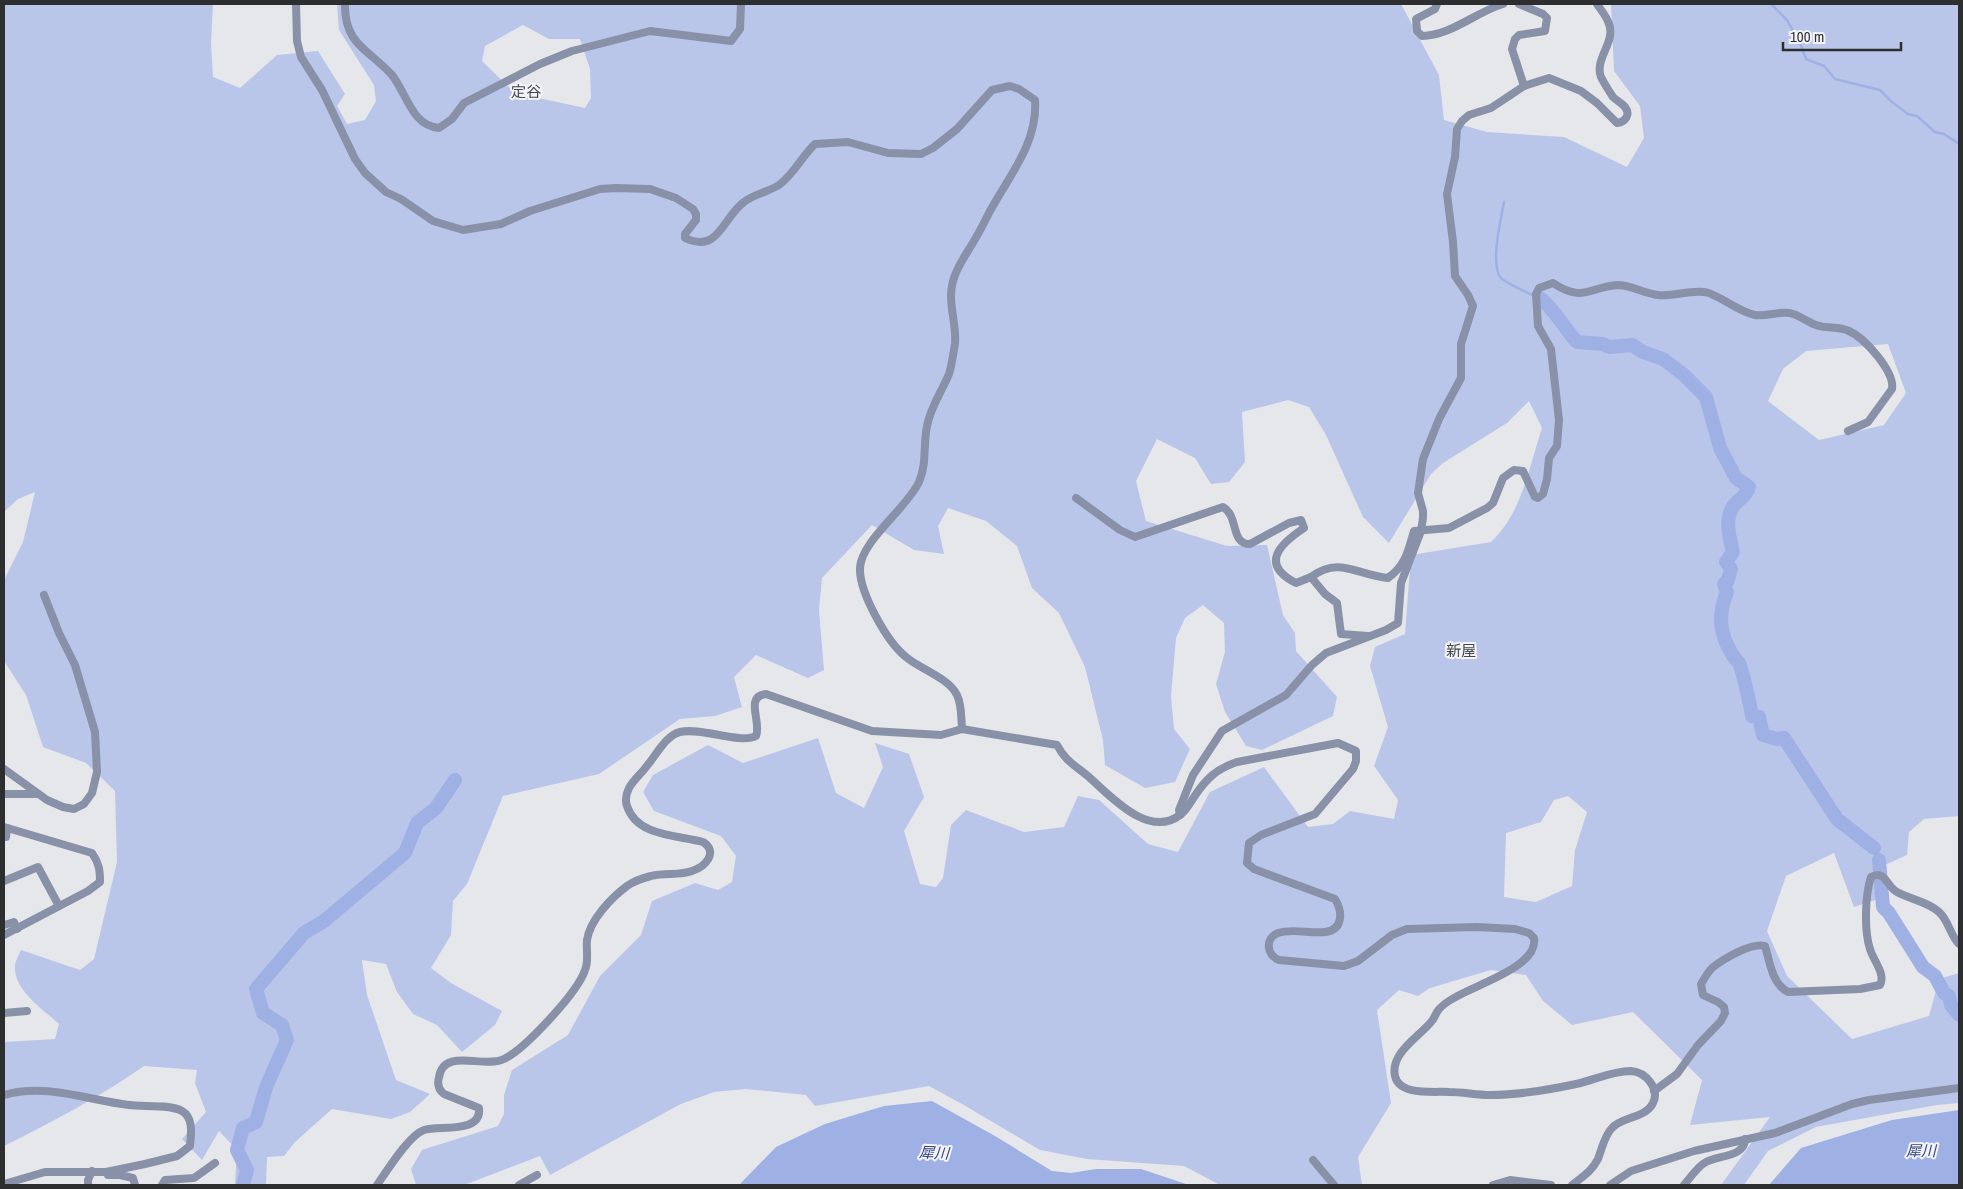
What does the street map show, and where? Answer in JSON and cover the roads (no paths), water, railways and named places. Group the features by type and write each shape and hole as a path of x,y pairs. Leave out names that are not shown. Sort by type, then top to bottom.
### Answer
{"street":[{"path":"296,4 297,41 302,56 322,90 355,158 365,173 386,192 401,199 433,221 463,230 502,224 530,211 600,189 650,189 676,198 693,209 696,214 696,220 685,234 685,238 698,243 706,243 716,236 744,201 778,185 786,179 815,144 848,142 888,153 921,154 933,148 957,129 992,90 1010,86 1019,89 1035,100 1033,123 1022,159 990,211 953,280 951,290 955,342 950,372 927,424 925,466 908,500 870,543 860,568 863,584 886,635 906,658 945,683 957,694 962,729"},
{"path":"345,4 344,15 357,45 392,76 419,120 429,128 439,128 452,119 464,103 540,64 572,50 650,31 731,41 740,29 741,4"},
{"path":"1437,4 1435,8 1416,19 1417,31 1422,36 1467,22 1486,10 1502,4"},
{"path":"1519,4 1543,14 1547,18 1545,31 1519,35 1513,44 1512,49 1524,86"},
{"path":"1180,815 1179,810 1193,775 1222,731 1286,695 1312,665 1326,653 1398,624 1401,583 1421,531 1423,510 1418,493 1423,459 1439,419 1461,378 1461,344 1473,306 1455,276 1447,194 1455,157 1457,129 1469,115 1491,108 1524,86 1549,78 1581,91 1597,103 1617,123 1623,123 1628,114 1626,107 1613,96 1600,75 1601,59 1610,37 1610,24 1597,4"},
{"path":"1076,498 1120,530 1135,537 1223,507 1232,516 1238,538 1245,544 1250,544 1289,522 1301,520 1304,528 1280,546 1276,564 1284,577 1296,583 1311,578 1322,569 1340,566 1356,572 1388,578 1397,572 1404,563 1414,531 1450,528 1487,508 1493,503 1503,478 1514,470 1523,470 1535,497 1538,498 1543,494 1549,458 1557,446 1559,420 1551,349 1538,326 1536,294 1539,288 1553,283 1571,292 1580,294 1619,285 1657,295 1706,292 1735,308 1757,316 1789,313 1823,328 1835,327 1851,331 1874,353 1890,374 1893,384 1892,389 1868,422 1848,432"},
{"path":"1311,578 1325,594 1337,603 1341,634 1370,636"},
{"path":"4,769 38,794 63,807 74,809 84,804 92,793 97,772 95,732 75,665 59,633 44,595"},
{"path":"377,1185 407,1142 416,1133 426,1129 466,1125 478,1118 479,1108 441,1092 438,1080 440,1072 451,1061 463,1060 492,1063 504,1059 518,1050 555,1013 583,975 587,965 589,933 605,907 627,886 638,880 653,875 692,872 708,860 711,855 708,846 689,838 679,838 656,832 641,824 628,811 626,803 628,789 673,735 686,731 752,738 756,736 758,732 754,709 755,702 760,694 766,694 878,732 941,735 962,729 1057,745 1064,758 1120,806 1131,813 1156,821 1173,819 1180,815 1205,780 1224,766 1338,743 1353,749 1356,751 1357,756 1353,769 1315,814 1261,835 1249,843 1247,863 1254,869 1335,900 1341,917 1338,926 1330,931 1277,933 1272,937 1269,944 1269,951 1272,957 1286,961 1344,966 1358,961 1392,935 1407,929 1477,927 1530,933 1534,938 1534,949 1528,957 1519,965 1454,997 1438,1010 1432,1021 1404,1049 1397,1061 1395,1078 1399,1084 1411,1090 1421,1092 1506,1095 1578,1083 1607,1074 1632,1071 1650,1080 1654,1092 1653,1104 1648,1109 1613,1126 1608,1132 1597,1160 1589,1172 1572,1185"},
{"path":"4,794 38,794"},
{"path":"4,837 6,837 5,828 92,853 100,865 100,882 88,892 4,935"},
{"path":"4,881 38,867 59,906"},
{"path":"1654,1092 1677,1074 1698,1045 1721,1021 1724,1007 1703,995 1701,984 1711,969 1750,946 1760,944 1765,946 1776,982 1788,992 1860,989 1880,985 1882,975 1869,948 1866,935 1868,892 1871,877 1876,874 1880,874 1886,879 1897,892 1918,900 1939,912 1946,920 1959,944"},
{"path":"4,925 14,922 17,929"},
{"path":"4,1013 27,1011"},
{"path":"1610,1185 1630,1172 1694,1151 1775,1133 1861,1102 1959,1088"},
{"path":"4,1095 31,1090 55,1091 128,1105 173,1108 183,1111 189,1119 192,1128 190,1146 177,1156 166,1160 106,1172 45,1172 4,1184"},
{"path":"1684,1185 1706,1162 1741,1150 1745,1144 1745,1139"},
{"path":"1313,1160 1334,1185"},
{"path":"162,1185 165,1180 194,1178 215,1163"},
{"path":"88,1185 92,1171"},
{"path":"106,1172 107,1175 120,1175 132,1178 135,1185"},
{"path":"519,1185 536,1175"},
{"path":"1493,1185 1510,1180 1551,1185"}],"water":[{"path":"932,1101 995,1136 1052,1171 1071,1173 1096,1169 1141,1169 1189,1185 739,1185 776,1147 825,1124 884,1106"},
{"name":"犀川","path":"1959,1110 1959,1185 1769,1185 1801,1148 1892,1120"}],"waterway":[{"path":"1771,4 1787,20 1800,43 1806,59 1824,66 1835,79 1880,90 1908,114 1917,116 1935,132 1944,134 1959,144"},
{"path":"1504,202 1497,242 1496,265 1498,273 1506,282 1541,299"},
{"path":"1541,299 1577,342 1603,344 1609,347 1632,345 1643,352 1663,359 1684,375 1706,397 1720,448 1736,478 1749,487 1746,494 1737,502 1730,513 1728,526 1733,552 1726,562 1731,569 1728,580 1724,584 1727,592 1722,608 1721,623 1724,639 1739,663 1752,716 1759,717 1763,735 1777,739 1784,738 1837,819 1874,848"},
{"path":"243,1185 247,1170 237,1150 243,1128 256,1122 266,1087 287,1040 282,1025 263,1013 256,989 304,933 324,921 405,853 417,823 436,808 455,780"},
{"path":"1879,860 1883,907 1889,913 1923,967 1935,976 1944,993 1949,996 1951,1005 1959,1015"}],"district":[{"name":"定谷","path":"526,92"},
{"name":"新屋","path":"1461,651"}]}
